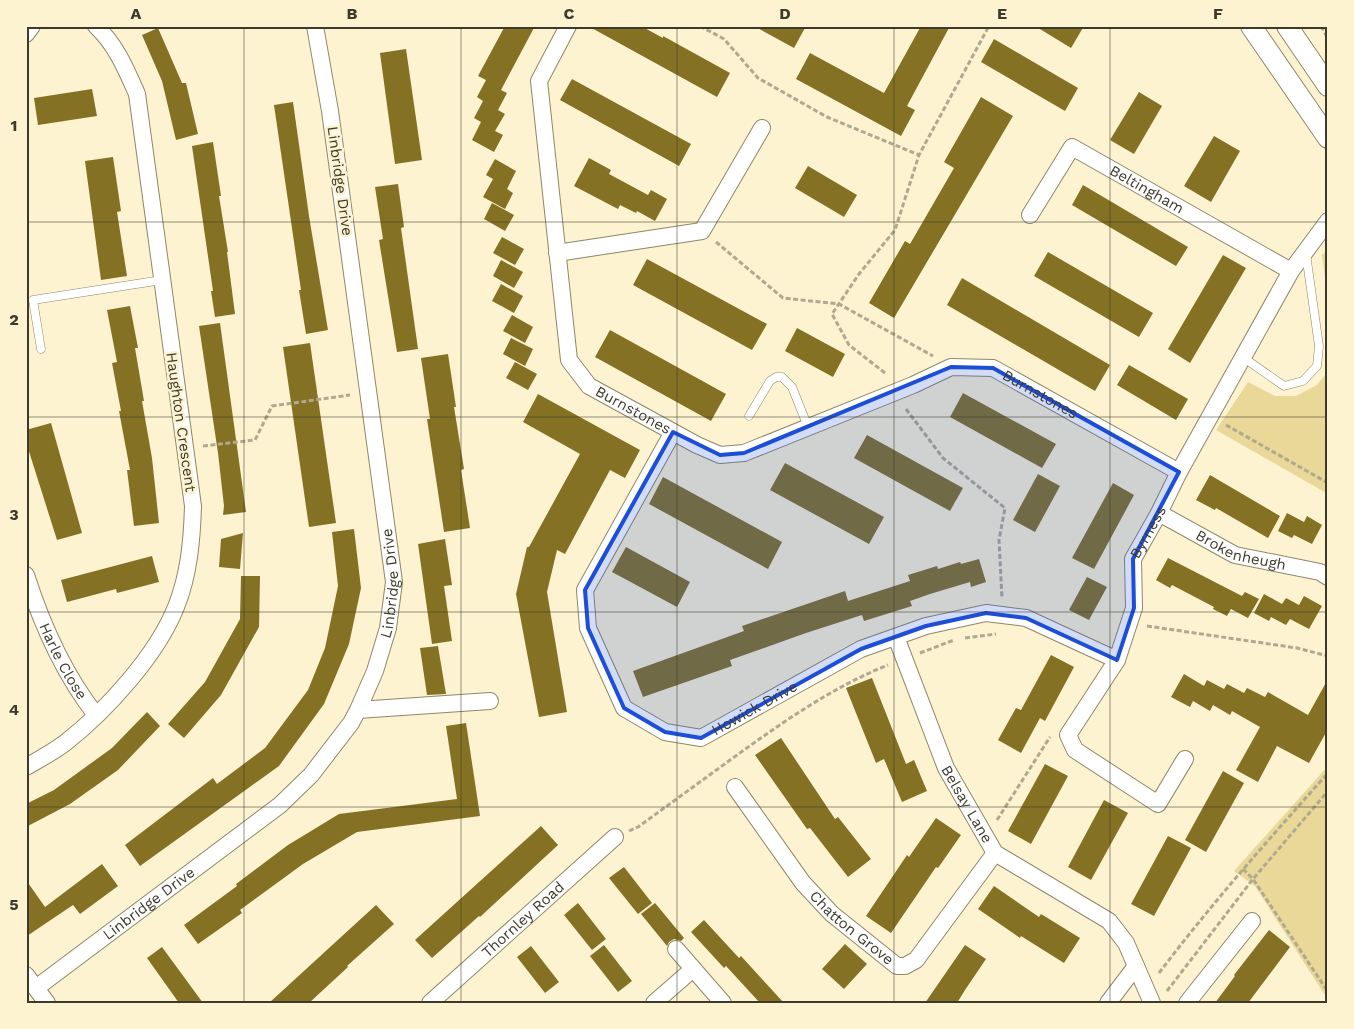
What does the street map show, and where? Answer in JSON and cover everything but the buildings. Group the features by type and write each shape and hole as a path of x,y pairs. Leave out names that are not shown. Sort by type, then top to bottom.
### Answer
{"street":[{"path":"26,34 32,26"},
{"name":"Haughton Crescent","path":"26,767 65,743 96,715 137,670 156,644 176,608 186,575 192,533 193,506 137,94 120,57 96,26"},
{"name":"Linbridge Drive","path":"31,981 280,805 312,775 351,723 358,710 375,671 388,628 394,582 330,112 315,26"},
{"name":"Burnstones","path":"568,26 539,81 569,360 589,386 673,432 720,455 744,453 913,385 951,367 993,368 1179,472"},
{"path":"1251,26 1328,138"},
{"path":"1287,26 1328,86"},
{"path":"557,253 702,231 762,128"},
{"name":"Beltingham","path":"1030,215 1072,147 1291,270"},
{"name":"Byrness","path":"1184,760 1158,804 1075,750 1068,735 1117,660 1134,608 1134,559 1179,472 1244,358 1291,270 1328,221"},
{"name":"Howick Drive","path":"673,432 585,590 588,628 624,708 665,732 701,738 861,649 926,626 986,612 1026,618 1117,660"},
{"name":"Brokenheugh","path":"1159,513 1236,555 1320,572 1328,577"},
{"name":"Harle Close","path":"26,575 32,595 58,658 78,692 96,715"},
{"name":"Belsay Lane","path":"896,637 946,768 995,853 1109,921 1126,943 1136,966 1154,996"},
{"path":"358,710 490,701"},
{"name":"Chatton Grove","path":"736,787 803,883 832,914 897,966 905,966 916,960 995,853"},
{"name":"Thornley Road","path":"430,1003 615,837"},
{"path":"1188,1003 1252,921"},
{"path":"676,950 723,1003"},
{"path":"1108,1003 1136,966"},
{"path":"654,1003 693,969"},
{"path":"31,981 47,1003"}],"lane":[{"path":"1244,358 1284,386 1303,381 1317,366 1319,346 1305,252"},
{"path":"41,349 33,300 162,280"},
{"path":"749,416 770,381 782,377 792,387 808,427"}],"path":[{"path":"700,26 724,39 758,78 827,117 919,155"},
{"path":"885,373 849,345 832,314 859,274 895,230 919,155 989,26"},
{"path":"1321,26 1328,39"},
{"path":"702,231 783,298 839,304 951,367"},
{"path":"185,448 255,440 272,406 368,392"},
{"path":"906,409 944,458 1005,508 999,540 1002,599"},
{"path":"1211,416 1328,483"},
{"path":"1144,626 1298,648 1328,656"},
{"path":"615,837 638,827 780,724 826,694 863,675 956,639 995,634 1003,635"},
{"path":"986,837 1054,730"},
{"path":"1154,996 1188,934 1328,773"},
{"path":"1154,996 1328,791"},
{"path":"1243,869 1253,879 1328,992"}],"highlighted area":[{"path":"951,367 993,368 1179,472 1133,559 1134,608 1117,660 1026,618 986,613 926,626 861,649 701,738 665,732 624,708 588,628 585,590 673,432 720,455 744,453"}],"shaded area":[{"path":"1328,250 1328,303 1322,255"},
{"path":"1328,371 1328,494 1216,430 1248,382 1275,396 1296,396 1317,385"},
{"path":"1328,766 1328,1000 1255,886 1234,871"}]}
